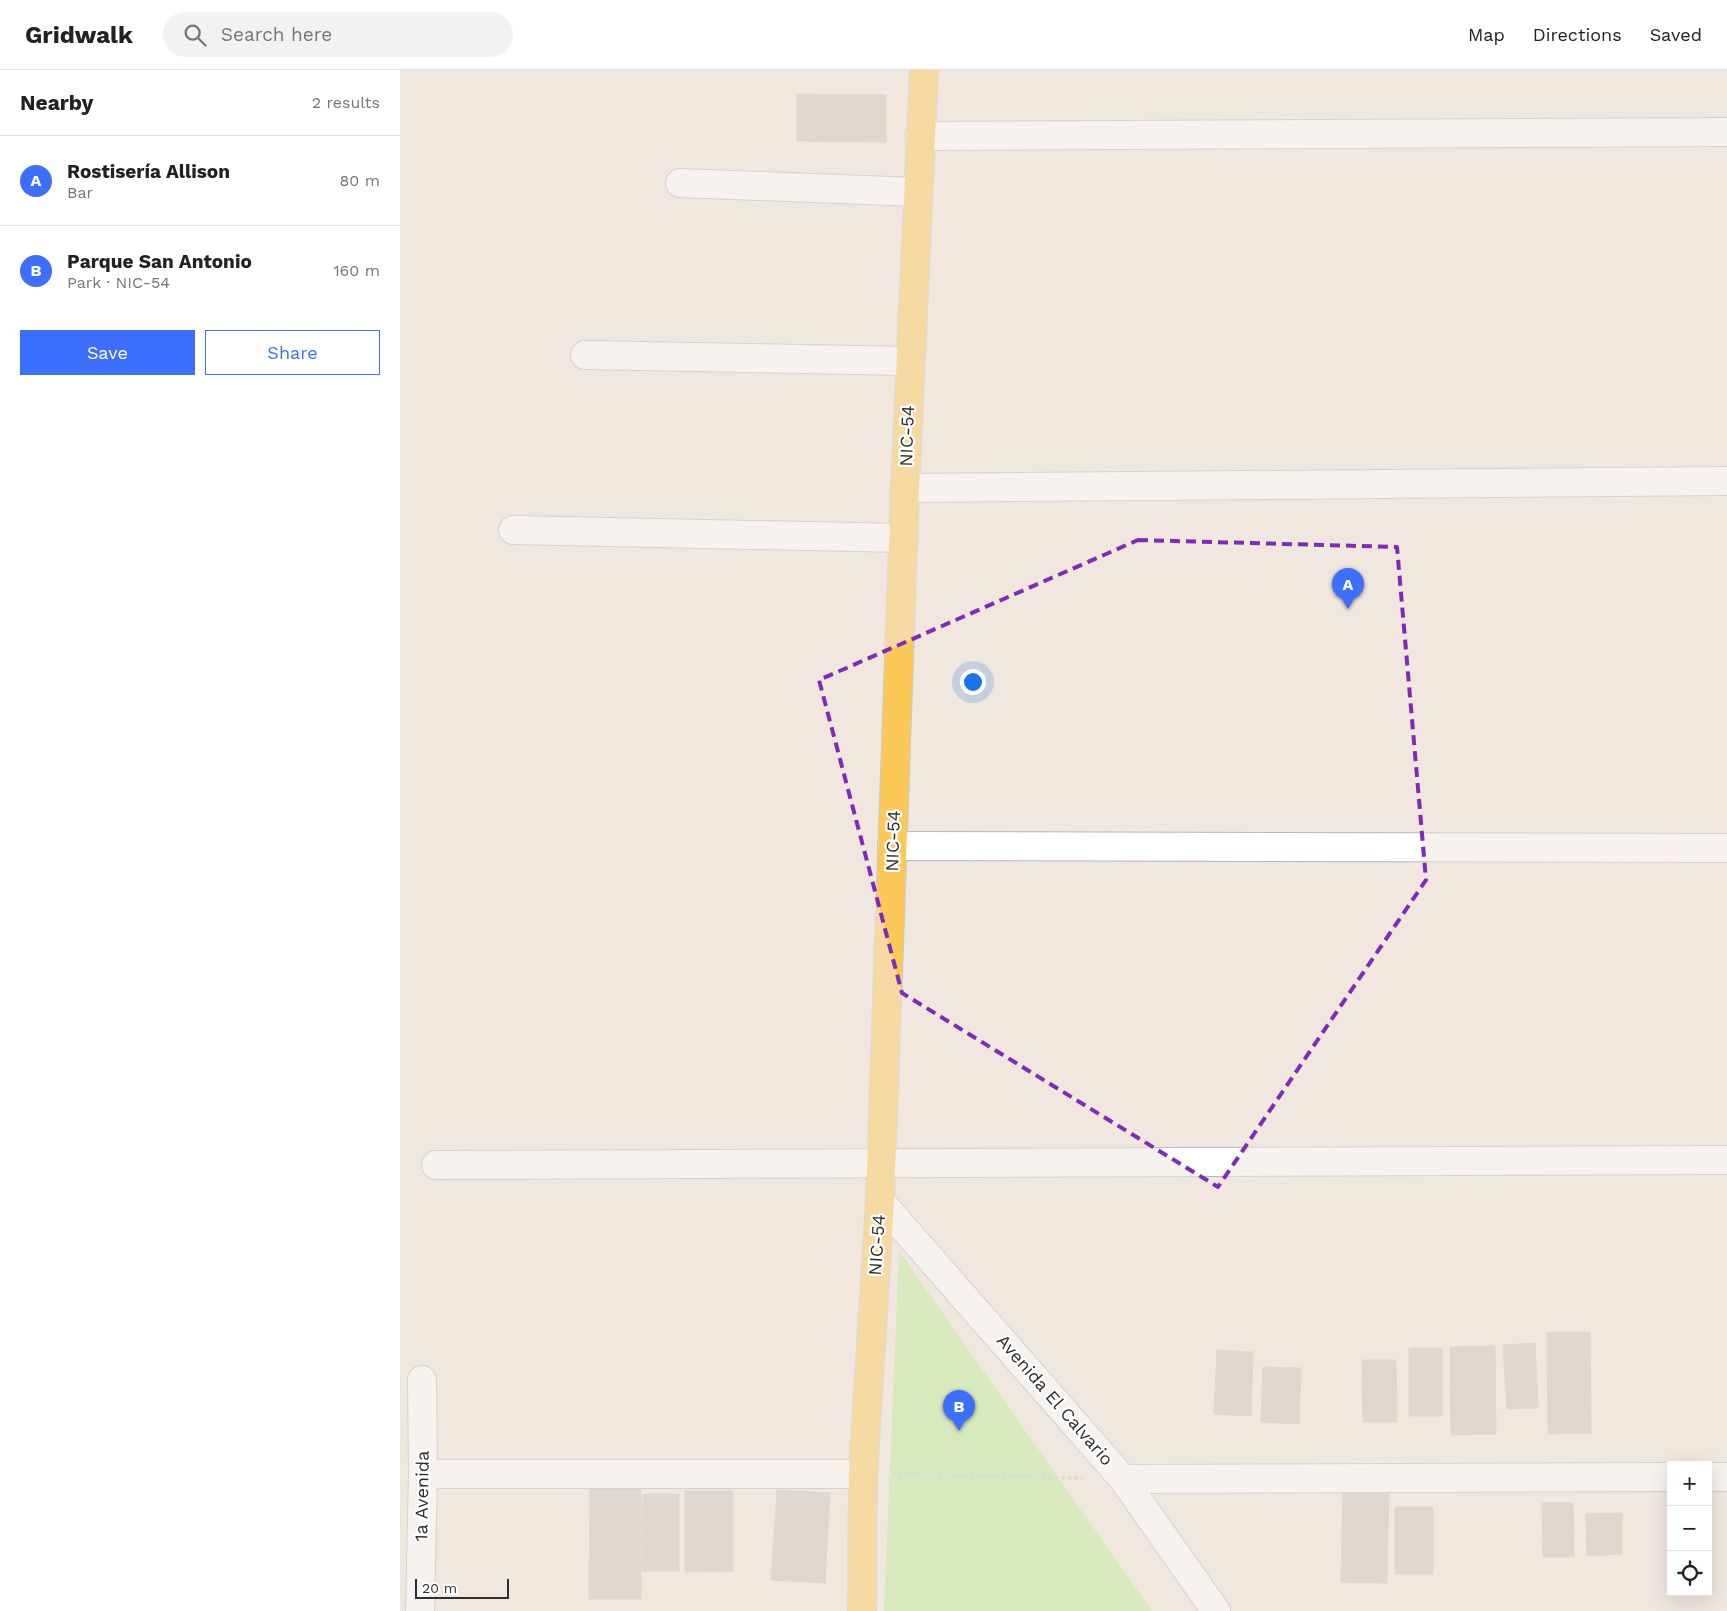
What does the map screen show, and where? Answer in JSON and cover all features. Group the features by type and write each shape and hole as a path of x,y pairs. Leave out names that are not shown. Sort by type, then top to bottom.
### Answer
{"main road":[{"name":"NIC-54","path":"862,1611 863,1474 880,1201 903,538 917,192 924,70"}],"street":[{"path":"920,136 1727,132"},
{"path":"680,183 917,192"},
{"path":"585,355 910,361"},
{"path":"905,488 1727,482"},
{"path":"513,530 903,538"},
{"path":"892,846 1727,848"},
{"path":"436,1166 1727,1160"},
{"name":"Avenida El Calvario","path":"880,1201 1123,1478 1216,1611"},
{"name":"1a Avenida","path":"420,1611 423,1474 422,1380"},
{"path":"423,1474 863,1474"},
{"path":"1123,1478 1667,1477"},
{"path":"1712,1477 1727,1477"}],"path":[{"path":"863,1474 1123,1478"}],"highlighted area":[{"path":"1138,540 1397,547 1426,880 1218,1187 902,993 819,680"}],"green space":[{"path":"899,1251 1152,1611 884,1611"}],"building":[{"path":"797,94 886,95 886,142 797,141"},
{"path":"1547,1332 1590,1332 1591,1433 1548,1434"},
{"path":"1535,1343 1538,1408 1507,1409 1503,1345"},
{"path":"1495,1346 1496,1434 1451,1435 1450,1347"},
{"path":"1409,1348 1442,1348 1442,1416 1409,1416"},
{"path":"1217,1350 1253,1352 1251,1416 1214,1414"},
{"path":"1362,1360 1396,1360 1397,1422 1363,1422"},
{"path":"1263,1367 1301,1368 1299,1424 1261,1422"},
{"path":"1343,1484 1389,1485 1387,1583 1341,1582"},
{"path":"590,1489 641,1489 641,1599 589,1599"},
{"path":"777,1490 830,1493 825,1583 771,1580"},
{"path":"685,1491 733,1491 733,1571 685,1572"},
{"path":"643,1494 679,1494 679,1571 642,1571"},
{"path":"1542,1503 1573,1503 1574,1557 1543,1557"},
{"path":"1395,1507 1433,1507 1433,1574 1395,1574"},
{"path":"1622,1513 1622,1554 1587,1556 1586,1514"}],"place":[{"name":"Rostisería Allison","path":"1348,609"},
{"name":"Parque San Antonio","path":"959,1431"}]}
